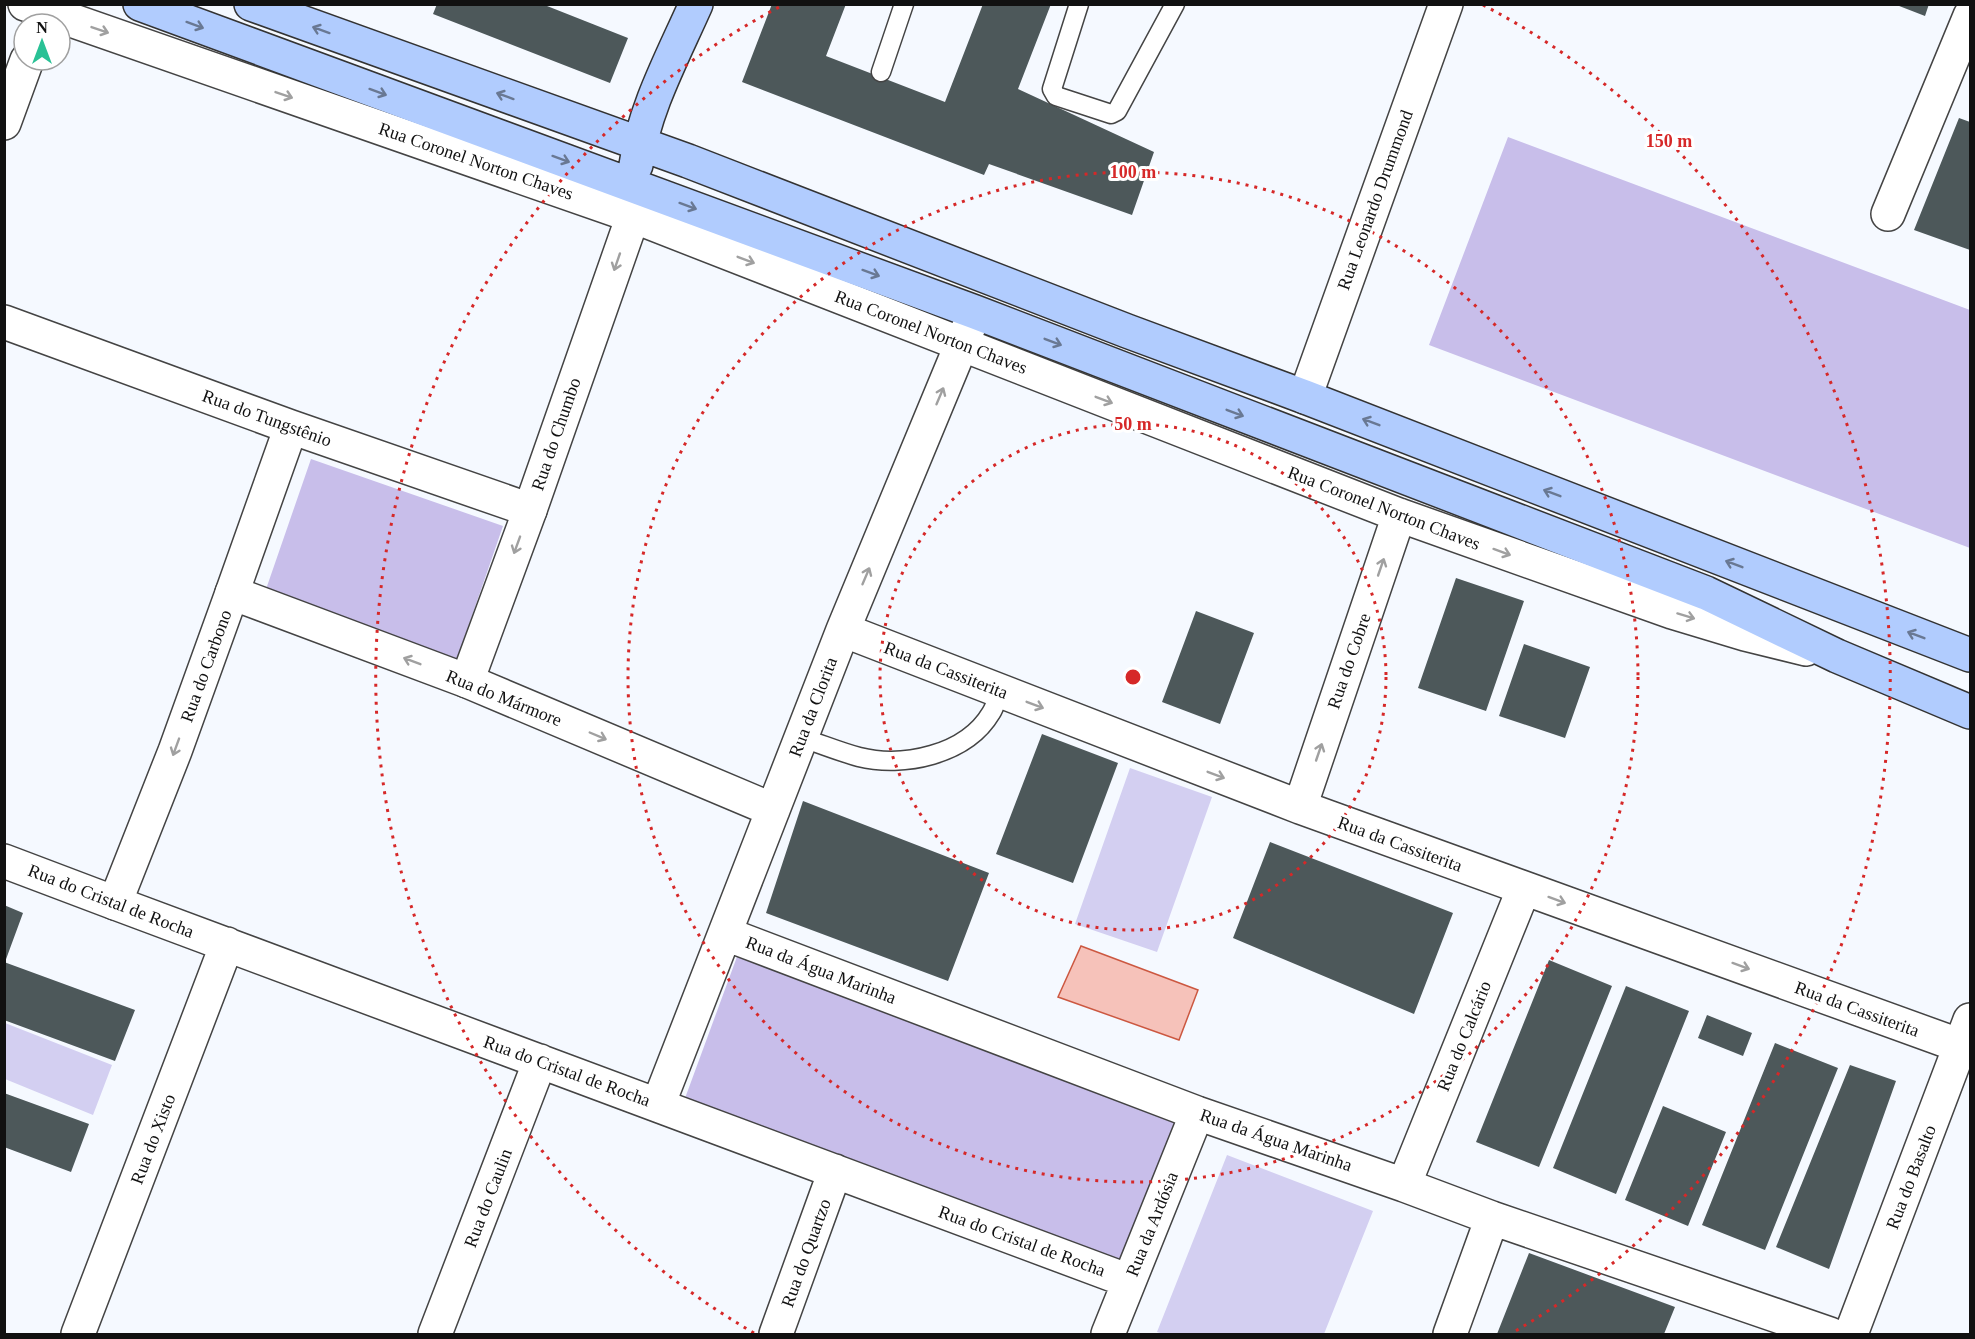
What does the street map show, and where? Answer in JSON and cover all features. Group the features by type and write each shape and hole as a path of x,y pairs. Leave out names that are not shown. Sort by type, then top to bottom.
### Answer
{"main road":[{"name":"Rua Coronel Norton Chaves","path":"140,4 633,201 975,312 1706,593 1837,656 1971,712"},
{"path":"251,4 688,161 1971,655"},
{"path":"633,201 639,144 652,104 696,4"}],"street":[{"name":"Rua Leonardo Drummond","path":"1305,397 1446,4"},
{"path":"1888,214 1971,16"},
{"name":"Rua Coronel Norton Chaves","path":"72,24 633,201 962,344 1399,515 1672,612 1745,634 1837,656"},
{"path":"4,123 23,72"},
{"name":"Rua do Chumbo","path":"467,681 530,510 633,201"},
{"name":"Rua da Clorita","path":"658,1105 843,630 975,312"},
{"name":"Rua do Tungstênio","path":"4,322 291,427 530,510"},
{"name":"Rua do Carbono","path":"116,903 175,751 291,427"},
{"name":"Rua do Cobre","path":"1300,807 1399,515"},
{"name":"Rua do Mármore","path":"232,593 467,681 773,810"},
{"name":"Rua da Cassiterita","path":"843,630 1300,807 1524,888 1966,1033"},
{"name":"Rua do Cristal de Rocha","path":"4,861 1129,1281"},
{"name":"Rua do Calcário","path":"1404,1185 1524,888"},
{"name":"Rua da Água Marinha","path":"726,934 1197,1113 1830,1335"},
{"name":"Rua do Xisto","path":"78,1335 227,944"},
{"name":"Rua do Basalto","path":"1851,1335 1966,1033"},
{"name":"Rua do Caulin","path":"435,1335 540,1061"},
{"name":"Rua da Ardósia","path":"1108,1335 1197,1113"},
{"name":"Rua do Quartzo","path":"776,1335 835,1171"},
{"path":"1450,1335 1492,1218"}],"lane":[{"path":"881,72 904,4"},
{"path":"1079,4 1052,89 1056,96 1111,114 1117,111 1175,4"},
{"path":"802,738 860,757 890,760 923,758 951,748 975,732 991,713 1000,691"}],"shaded area":[{"path":"1508,137 1970,310 1970,548 1429,345"},
{"path":"311,459 503,526 456,662 264,595"},
{"path":"1130,768 1212,797 1157,952 1075,924"},
{"path":"1081,946 1198,990 1179,1040 1058,997"},
{"path":"738,954 1178,1123 1122,1267 684,1101"},
{"path":"5,1023 112,1065 93,1115 5,1079"},
{"path":"1227,1155 1373,1211 1324,1334 1163,1334 1157,1332"}],"building":[{"path":"437,4 542,4 628,38 610,83 433,14"},
{"path":"772,4 846,4 826,56 945,102 983,4 1051,4 1018,89 1154,152 1132,215 989,164 984,175 742,82"},
{"path":"1894,4 1929,4 1925,16"},
{"path":"1959,118 1970,122 1970,250 1914,230"},
{"path":"1456,578 1524,601 1486,711 1418,688"},
{"path":"1196,611 1254,633 1220,724 1162,702"},
{"path":"1524,644 1590,667 1565,738 1499,716"},
{"path":"1042,734 1118,763 1073,883 996,854"},
{"path":"803,801 989,873 948,981 766,913"},
{"path":"1270,842 1453,913 1414,1014 1233,938"},
{"path":"4,905 23,913 5,962 4,962"},
{"path":"1549,960 1612,986 1539,1167 1476,1142"},
{"path":"4,962 135,1010 115,1061 4,1020"},
{"path":"1626,986 1689,1011 1616,1194 1553,1168"},
{"path":"1707,1015 1752,1033 1743,1056 1698,1038"},
{"path":"1775,1043 1838,1068 1765,1250 1702,1225"},
{"path":"1850,1065 1896,1081 1829,1269 1776,1247"},
{"path":"4,1093 89,1124 71,1172 4,1147"},
{"path":"1663,1106 1726,1132 1688,1226 1625,1200"},
{"path":"1529,1253 1675,1307 1664,1334 1497,1334"}]}
